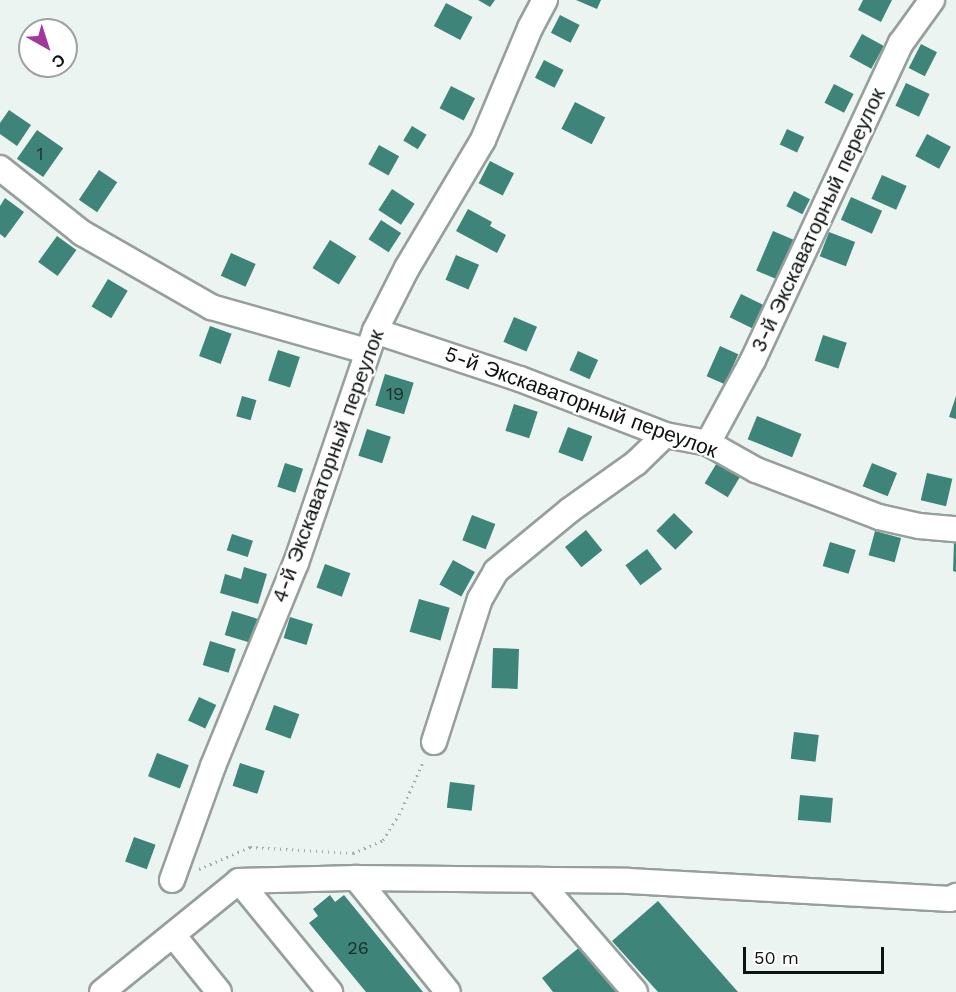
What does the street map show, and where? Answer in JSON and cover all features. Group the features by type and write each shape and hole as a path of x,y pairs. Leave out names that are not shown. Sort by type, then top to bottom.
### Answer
{"street":[{"name":"4-й Экскаваторный переулок","path":"172,880 213,766 296,563 370,341 407,268 483,140 544,0"},
{"name":"3-й Экскаваторный переулок","path":"708,444 753,360 901,43 932,0"},
{"name":"5-й Экскаваторный переулок","path":"0,168 82,233 211,307 370,341 520,379 665,435 708,444 756,470 879,517 919,526 956,529"},
{"path":"434,742 480,599 496,572 570,510 636,464 665,435"},
{"path":"356,878 448,992"},
{"path":"102,992 239,881 356,878 629,881 950,899 956,896"},
{"path":"538,880 635,992"},
{"path":"239,881 330,992"},
{"path":"173,935 219,992"}],"path":[{"path":"172,880 250,847 353,853 383,840 402,809 416,773 434,742"}],"building":[{"path":"478,0 495,0 490,7"},
{"path":"576,0 601,0 597,9"},
{"path":"863,0 892,0 881,22 858,10"},
{"path":"446,3 472,17 460,40 434,26"},
{"path":"560,15 580,25 571,43 551,33"},
{"path":"862,34 884,46 871,69 849,57"},
{"path":"921,44 937,52 925,76 909,68"},
{"path":"544,60 564,70 555,88 535,78"},
{"path":"906,83 930,94 919,117 895,106"},
{"path":"834,84 854,94 844,113 824,103"},
{"path":"451,86 475,98 464,121 440,108"},
{"path":"575,102 605,117 592,144 561,129"},
{"path":"9,110 31,125 17,146 0,134 0,123"},
{"path":"412,126 427,135 418,149 403,141"},
{"path":"787,129 804,137 797,152 780,144"},
{"path":"37,130 63,148 43,177 17,159"},
{"path":"927,134 951,147 939,169 915,156"},
{"path":"379,145 399,156 388,175 368,164"},
{"path":"490,161 514,173 503,196 479,183"},
{"path":"99,170 117,182 97,212 79,200"},
{"path":"882,175 907,186 896,210 871,199"},
{"path":"392,189 415,204 401,225 378,210"},
{"path":"794,191 810,199 802,214 786,206"},
{"path":"851,197 882,211 872,234 841,220"},
{"path":"5,198 24,212 5,238 0,234 0,206"},
{"path":"468,209 492,222 490,226 506,235 497,253 456,231"},
{"path":"381,220 401,233 389,252 368,239"},
{"path":"773,231 794,240 777,280 756,271"},
{"path":"829,232 855,242 846,266 820,256"},
{"path":"57,236 76,250 58,276 38,262"},
{"path":"330,240 356,256 339,284 313,268"},
{"path":"231,253 256,264 245,287 221,276"},
{"path":"456,255 479,265 468,290 445,280"},
{"path":"108,279 128,291 111,318 92,306"},
{"path":"741,294 763,305 752,328 730,317"},
{"path":"514,317 537,327 526,352 503,342"},
{"path":"210,326 232,334 221,364 199,356"},
{"path":"823,335 847,343 838,368 815,361"},
{"path":"720,346 738,354 725,384 707,376"},
{"path":"278,350 300,357 290,388 268,380"},
{"path":"578,351 598,360 590,379 569,370"},
{"path":"385,374 414,383 404,414 375,406"},
{"path":"242,396 256,400 251,420 236,416"},
{"path":"956,396 956,419 949,417"},
{"path":"514,404 538,412 529,438 505,431"},
{"path":"757,416 802,434 792,457 748,439"},
{"path":"568,427 592,436 583,462 558,452"},
{"path":"367,429 391,437 382,463 358,456"},
{"path":"718,461 741,475 728,497 705,483"},
{"path":"285,463 303,469 295,493 277,487"},
{"path":"872,463 897,473 888,496 863,486"},
{"path":"927,473 952,479 946,506 921,500"},
{"path":"674,513 693,532 675,550 656,531"},
{"path":"472,515 495,524 486,549 462,540"},
{"path":"586,530 602,550 581,567 565,547"},
{"path":"875,531 901,538 895,562 869,555"},
{"path":"232,534 253,541 248,557 227,550"},
{"path":"830,542 856,550 849,574 823,566"},
{"path":"954,542 956,543 956,572 953,571"},
{"path":"647,549 662,569 640,585 625,565"},
{"path":"453,560 475,572 461,597 439,584"},
{"path":"325,564 350,573 342,597 316,587"},
{"path":"244,567 267,574 258,604 220,593 225,574 241,579"},
{"path":"419,599 450,608 440,641 410,632"},
{"path":"232,611 258,619 251,643 225,635"},
{"path":"290,617 313,624 307,645 284,638"},
{"path":"210,641 236,649 229,673 203,665"},
{"path":"493,648 519,649 518,689 492,688"},
{"path":"199,697 216,705 205,729 188,721"},
{"path":"274,705 299,714 290,739 265,729"},
{"path":"794,732 819,735 816,762 791,759"},
{"path":"157,753 189,765 180,789 148,776"},
{"path":"240,763 265,771 257,794 233,786"},
{"path":"450,782 475,785 472,811 447,808"},
{"path":"800,795 833,798 831,823 798,820"},
{"path":"134,837 156,845 147,869 125,861"},
{"path":"330,895 335,902 344,895 423,992 366,992 309,923 318,916 313,909"},
{"path":"658,901 738,992 658,992 612,941"},
{"path":"581,946 619,992 553,992 542,978"}]}
